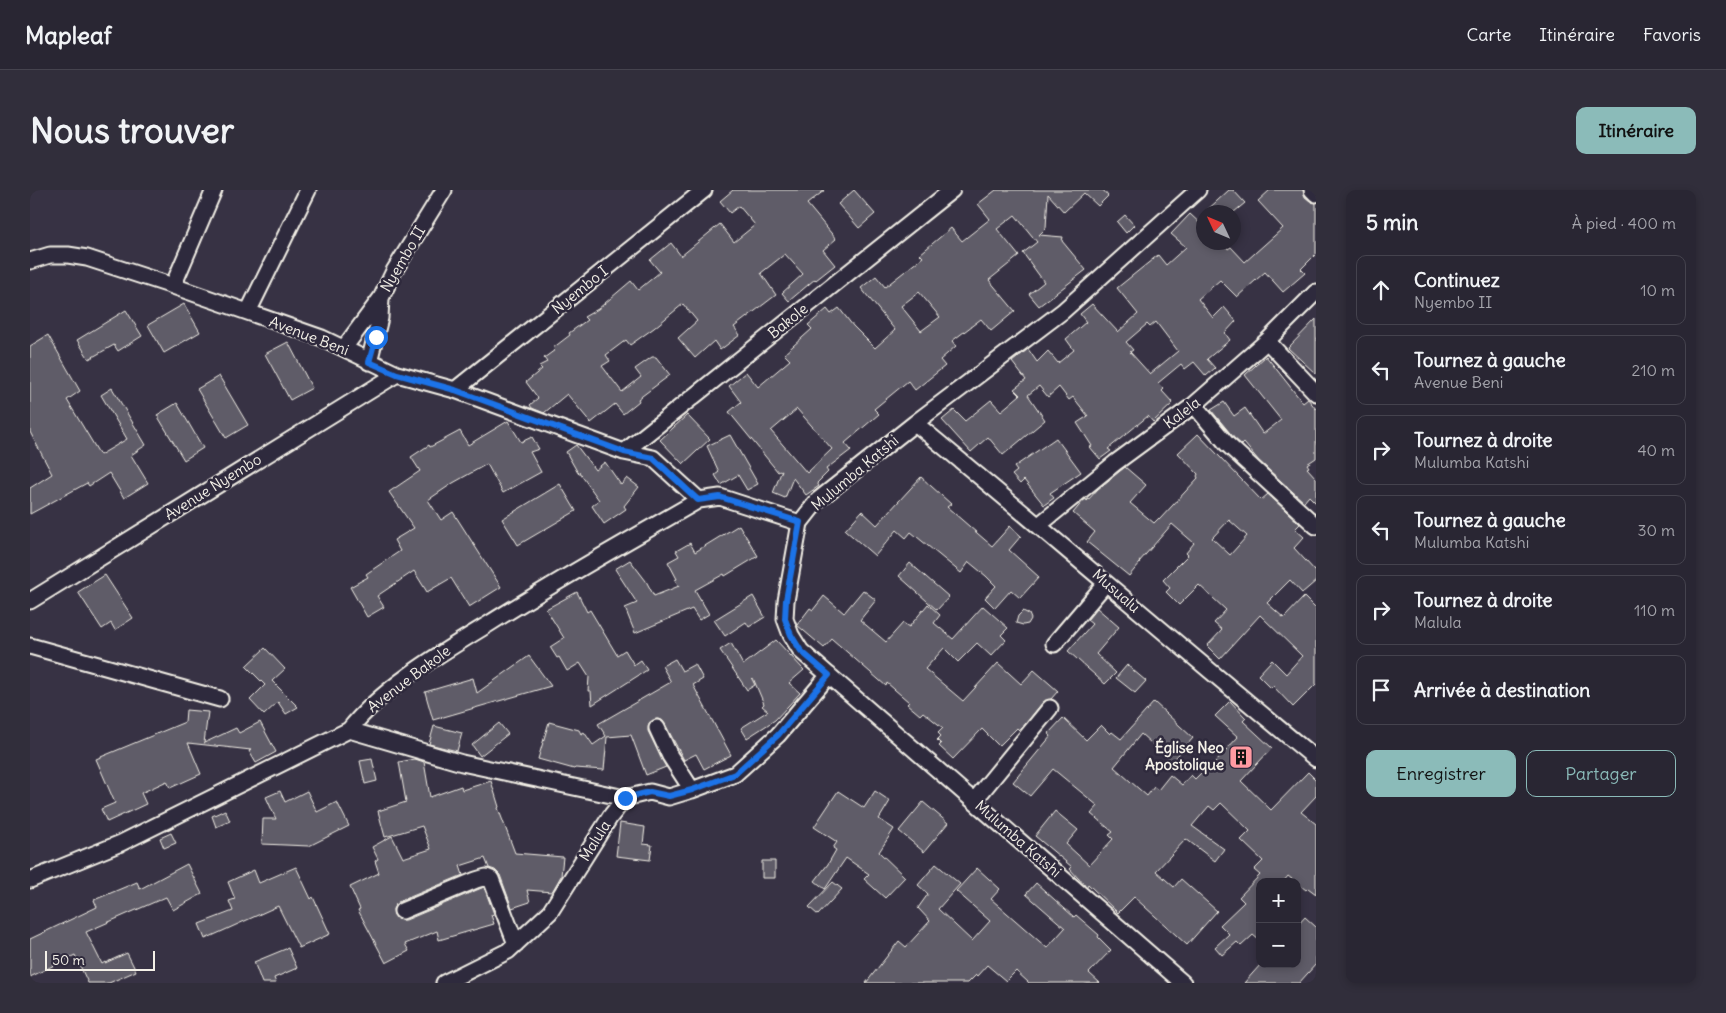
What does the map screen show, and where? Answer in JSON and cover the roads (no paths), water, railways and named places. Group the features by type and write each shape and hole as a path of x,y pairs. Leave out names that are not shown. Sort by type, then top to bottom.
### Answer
{"street":[{"path":"173,286 214,190"},
{"path":"248,312 308,190"},
{"name":"Nyembo II","path":"369,362 380,318 381,298 394,271 444,190"},
{"name":"Nyembo I","path":"455,390 704,190"},
{"name":"Bakole","path":"624,452 952,190"},
{"name":"Mulumba Katshi","path":"1183,983 801,651 791,635 785,619 786,600 800,522 818,500 915,423 1063,311 1198,190"},
{"path":"1312,190 1316,194"},
{"name":"Avenue Beni","path":"30,261 50,256 68,255 87,258 322,338 397,374 455,390 624,452 653,458 698,500"},
{"name":"Kalela","path":"1039,525 1115,463 1194,404 1267,341 1316,292"},
{"path":"344,348 381,298"},
{"path":"1267,341 1316,394"},
{"name":"Avenue Nyembo","path":"30,601 397,374"},
{"path":"1194,404 1227,444 1316,526"},
{"name":"Musualu","path":"915,423 1316,759"},
{"path":"698,500 720,497 800,522"},
{"name":"Avenue Bakole","path":"30,880 121,843 349,730 382,696 456,644 698,500"},
{"path":"1054,644 1106,583"},
{"path":"30,646 220,699"},
{"path":"349,730 462,763 625,798 650,792 669,796 692,790 735,774 778,735 829,675"},
{"path":"974,801 1050,708"},
{"path":"657,728 670,756 692,790"},
{"name":"Malula","path":"444,983 508,951 550,912 610,818 625,798"},
{"path":"402,911 486,877 491,879 516,944"}],"place":[{"name":"Église Neo Apostolique","path":"1241,757"}]}
